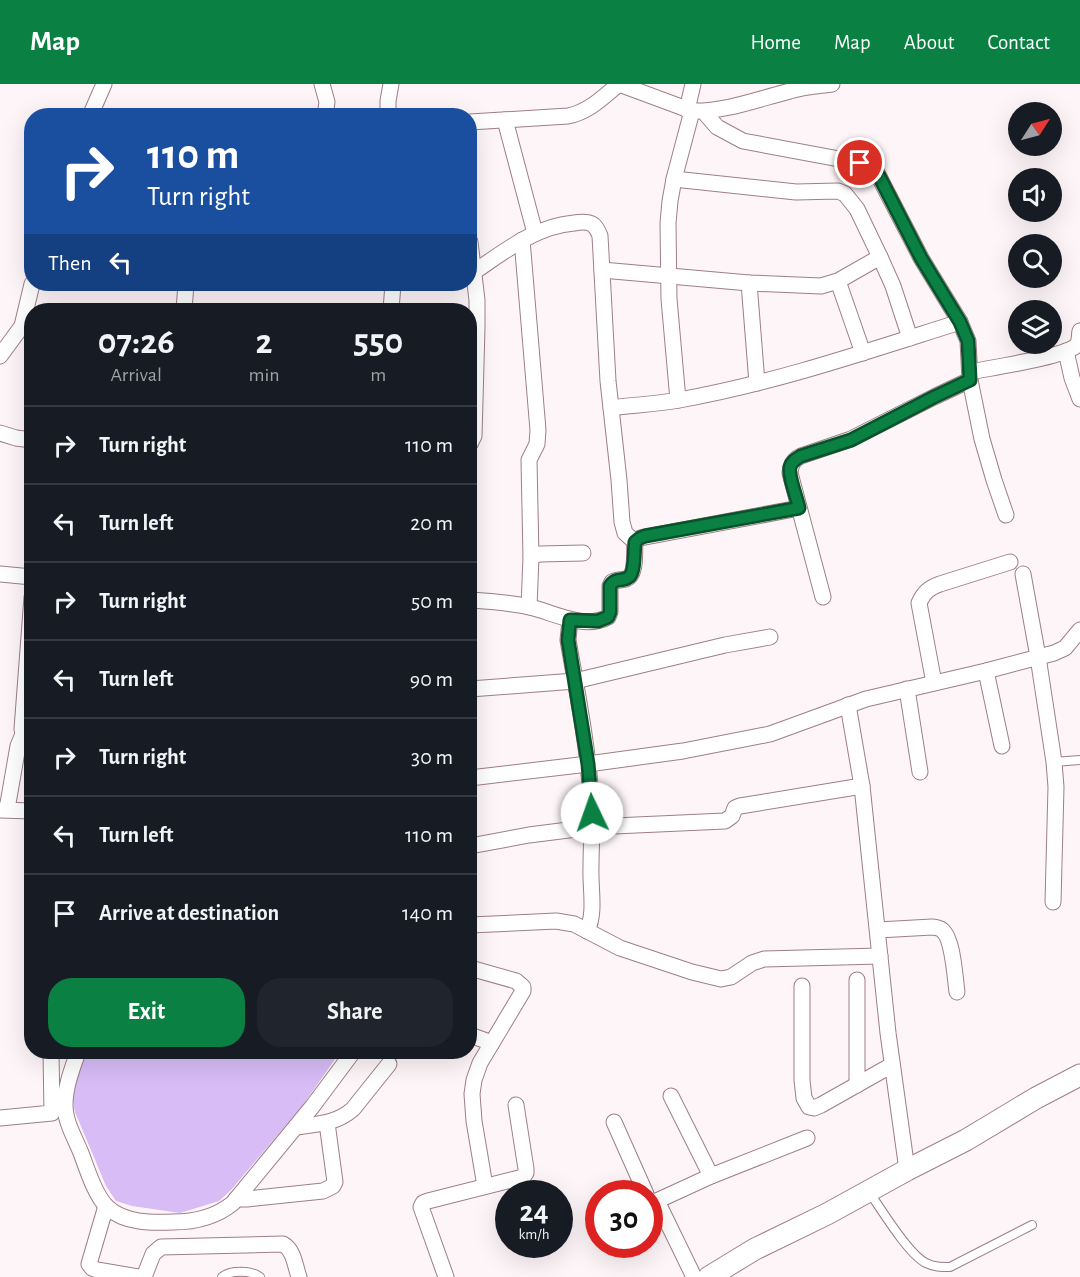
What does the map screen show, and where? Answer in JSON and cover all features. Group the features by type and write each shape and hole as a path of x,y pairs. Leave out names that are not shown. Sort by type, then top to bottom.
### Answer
{"street":[{"path":"94,108 104,84"},
{"path":"322,84 327,108"},
{"path":"388,108 391,84"},
{"path":"477,122 579,114 619,84 694,111 717,128 743,141 870,165 879,176 921,258 960,322 968,341 970,376 982,439 1006,515"},
{"path":"678,400 668,277 668,223 674,179 694,111 693,84"},
{"path":"694,111 740,105 792,87 832,84"},
{"path":"505,120 529,236 538,430 537,444 529,460 531,557 529,607"},
{"path":"674,179 796,192 829,190 845,194 851,200 880,257 893,286 910,338"},
{"path":"477,270 529,236 570,223 591,223 597,228 600,236 611,408 622,522 625,533 635,542"},
{"path":"602,270 749,283 821,286 837,281 880,257"},
{"path":"837,281 863,353"},
{"path":"749,283 757,383"},
{"path":"0,356 22,326 24,318"},
{"path":"611,408 678,400 757,383 960,322"},
{"path":"823,597 790,473 790,465 794,460 851,440 970,376 1066,351 1076,345 1080,331"},
{"path":"1066,351 1080,399"},
{"path":"0,433 24,439"},
{"path":"477,601 529,607 570,620 598,621 608,617 610,612 612,582 631,575 635,542 640,538 799,508"},
{"path":"531,557 540,554 583,554"},
{"path":"934,683 919,603 923,593 940,584 1010,562"},
{"path":"0,574 24,576"},
{"path":"1023,574 1054,762 1056,787 1053,903"},
{"path":"570,620 568,640 592,800 592,914 587,931"},
{"path":"477,777 683,751 770,734 866,699 1054,653 1065,648 1080,630"},
{"path":"477,688 575,681 725,645 770,637"},
{"path":"986,671 1002,746"},
{"path":"907,689 920,772"},
{"path":"848,705 862,786 892,1065 907,1170"},
{"path":"24,741 18,746 4,809 24,810"},
{"path":"477,845 592,827 725,821 732,816 735,808 740,806 862,786"},
{"path":"477,925 556,921 574,924 620,948 692,972 721,979 731,977 752,963 764,960 880,956"},
{"path":"878,930 932,927 941,929 947,936 957,992"},
{"path":"477,970 516,981 523,987 523,991 480,1063 474,1080 472,1094 474,1120 485,1186"},
{"path":"857,980 857,1084"},
{"path":"802,986 801,1080 804,1098 809,1107 814,1108 892,1065"},
{"path":"477,1038 492,1043"},
{"path":"0,1118 52,1113 51,1059"},
{"path":"76,1059 67,1087 65,1107 68,1122 91,1178 106,1206 116,1214 129,1219 154,1223 180,1222 214,1215 224,1210 236,1199 296,1127 348,1059"},
{"path":"296,1127 327,1123 346,1115 389,1064"},
{"path":"709,1277 754,1250 966,1140 1036,1098 1080,1075"},
{"path":"671,1096 711,1176"},
{"path":"446,1277 422,1213 423,1203 519,1179 526,1173 516,1105"},
{"path":"614,1122 641,1180"},
{"path":"236,1199 323,1191 333,1186 335,1182 327,1123"},
{"path":"663,1196 807,1138"},
{"path":"106,1206 89,1264 97,1270 138,1277"},
{"path":"663,1222 694,1277"},
{"path":"144,1277 153,1254 161,1247 283,1244 290,1250 299,1277"}],"lane":[{"path":"1054,762 1080,760"},
{"path":"868,1191 911,1251 924,1262 937,1267 950,1266 1032,1225"},
{"path":"222,1277 229,1272 254,1273 260,1277"}],"shaded area":[{"path":"83,1059 335,1059 303,1105 231,1190 219,1201 180,1213 132,1206 116,1201 106,1186 75,1112 73,1095 75,1081"}],"route":[{"path":"592,813 588,764 568,640 570,620 598,621 608,617 610,586 615,580 628,578 631,575 635,542 645,536 799,508 790,473 790,465 794,460 851,440 970,380 968,341 960,322 921,258 875,169 870,165 860,163"}]}
